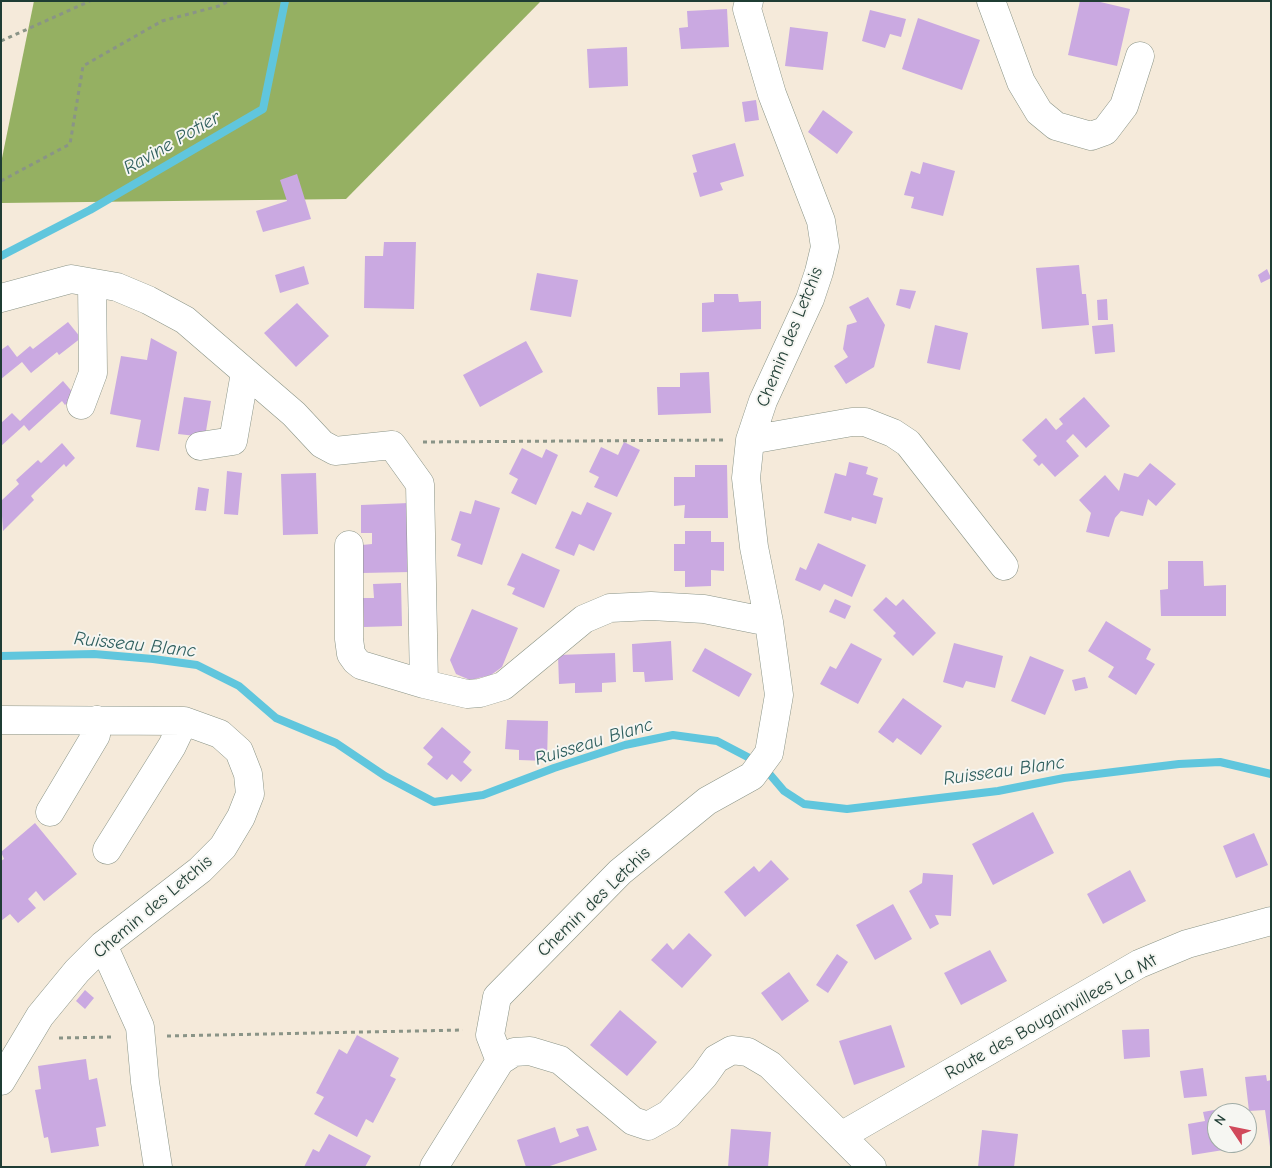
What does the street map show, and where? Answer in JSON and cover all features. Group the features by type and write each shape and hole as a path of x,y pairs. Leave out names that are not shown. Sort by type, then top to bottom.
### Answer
{"street":[{"name":"Chemin des Letchis","path":"490,1035 497,996 620,872 708,801 752,776 769,753 779,695 769,622 754,548 746,478 750,440 763,401 810,298 820,272 825,247 821,221 772,94 747,9 749,1"},
{"path":"990,1 1021,82 1038,112 1056,126 1091,136 1105,131 1124,106 1140,56"},
{"path":"1,298 71,279 117,287 148,300 185,320 294,414 322,444 335,451 392,445 420,484 424,684"},
{"path":"81,405 93,373 92,283"},
{"path":"200,446 233,441 245,373"},
{"path":"750,440 852,422 865,422 893,433 908,443 1004,566"},
{"path":"349,545 351,654 361,665 424,684 467,694 480,693 503,686 584,619 610,608 652,606 704,609 769,622"},
{"name":"Chemin des Letchis","path":"1,720 184,721 220,734 239,751 248,774 250,794 241,817 223,847 200,870 103,945 77,971 40,1016 1,1081"},
{"path":"50,812 96,735 97,720"},
{"path":"107,850 172,746 184,721"},
{"name":"Route des Bougainvillees La Mt","path":"841,1136 1139,964 1187,944 1271,921"},
{"path":"103,945 140,1027 145,1082 158,1167"},
{"path":"490,1035 500,1061"},
{"path":"434,1167 500,1061 514,1052 530,1052 560,1060 633,1121 648,1126 669,1114 704,1076 716,1059 732,1050 748,1052 770,1065 872,1167"}],"path":[{"path":"1,41 90,1"},
{"path":"1,181 70,144 83,66 162,21 219,6 229,1"},
{"path":"392,445 425,441 750,440"},
{"path":"27,1038 475,1030 490,1035"}],"green space":[{"path":"34,1 541,1 346,199 1,203 1,163"}],"building":[{"path":"1080,1 1096,1 1130,9 1117,66 1068,55"},
{"path":"727,9 729,47 681,49 679,28 688,27 687,11"},
{"path":"870,10 906,19 901,37 890,34 885,48 862,41"},
{"path":"918,18 980,40 962,90 902,69"},
{"path":"790,27 828,32 823,70 785,66"},
{"path":"627,47 628,86 589,88 587,49"},
{"path":"756,100 759,120 745,122 742,102"},
{"path":"823,110 853,132 837,154 808,132"},
{"path":"735,143 744,176 720,183 723,190 700,197 693,173 697,172 692,155"},
{"path":"923,162 955,171 943,216 911,208 914,197 904,195 911,171 920,174"},
{"path":"297,174 311,219 263,232 256,211 287,201 280,180"},
{"path":"384,242 416,242 414,309 364,308 365,256 383,256"},
{"path":"1079,265 1082,294 1086,294 1089,325 1042,329 1036,268"},
{"path":"304,266 309,284 280,293 275,275"},
{"path":"1267,269 1271,278 1261,283 1258,275"},
{"path":"537,273 578,280 571,317 530,310"},
{"path":"900,289 916,291 910,309 896,305"},
{"path":"714,294 738,294 739,302 761,301 761,329 702,332 702,303 714,302"},
{"path":"868,297 885,325 874,367 846,384 834,366 848,357 843,349 847,325 857,322 849,307"},
{"path":"1107,299 1108,320 1098,320 1097,300"},
{"path":"297,303 329,336 296,367 264,333"},
{"path":"68,322 81,338 59,355 57,352 31,373 22,362 1,379 1,350 8,345 17,357 30,346 33,349"},
{"path":"1113,324 1115,352 1095,354 1092,326"},
{"path":"935,325 968,333 960,370 927,363"},
{"path":"151,338 177,352 159,451 136,447 141,420 110,414 121,356 147,360"},
{"path":"526,341 543,372 480,407 463,375"},
{"path":"709,372 711,413 658,415 657,387 680,387 680,373"},
{"path":"63,381 75,395 65,405 62,401 29,431 24,425 1,446 1,423 12,413 20,421"},
{"path":"184,397 211,401 205,437 178,434"},
{"path":"1084,397 1110,426 1086,448 1073,434 1066,441 1079,456 1055,477 1042,463 1039,466 1033,460 1037,456 1022,440 1046,418 1056,430 1063,424 1059,419"},
{"path":"624,442 640,450 617,497 594,487 599,477 589,472 601,447 618,455"},
{"path":"62,443 75,458 66,467 64,464 31,496 34,500 3,531 1,501 19,484 16,480 38,460 41,463"},
{"path":"522,448 542,458 546,449 558,455 536,505 511,493 518,479 509,474"},
{"path":"849,462 868,467 866,474 878,478 873,495 883,498 876,524 852,517 851,521 824,513 835,473 846,476"},
{"path":"1150,463 1176,484 1156,506 1148,499 1143,516 1121,511 1115,518 1109,537 1086,532 1091,513 1079,500 1105,475 1119,491 1124,473 1138,477"},
{"path":"695,465 727,465 728,518 684,518 685,505 674,506 674,477 695,477"},
{"path":"227,471 242,473 238,515 224,514"},
{"path":"316,473 318,534 283,535 281,474"},
{"path":"198,487 209,489 206,511 195,510"},
{"path":"475,500 500,508 482,565 457,556 461,544 451,540 460,511 471,514"},
{"path":"587,502 612,513 594,551 579,544 574,556 555,548 572,511 581,515"},
{"path":"409,503 411,572 362,573 362,545 372,544 372,533 361,533 361,505"},
{"path":"685,531 711,531 711,542 724,542 724,571 711,570 711,586 685,587 685,571 674,571 674,544 685,544"},
{"path":"818,543 866,565 852,597 824,584 820,591 795,580 800,567 806,570"},
{"path":"522,553 560,570 544,608 512,594 515,588 507,585"},
{"path":"1168,561 1203,561 1204,586 1226,585 1226,616 1161,616 1160,590 1168,589"},
{"path":"401,583 402,626 364,627 363,598 374,598 373,584"},
{"path":"886,597 896,606 903,599 936,633 913,656 893,636 896,633 873,610"},
{"path":"835,599 851,606 845,619 829,612"},
{"path":"472,609 518,628 502,667 491,675 470,680 456,674 450,660"},
{"path":"1106,621 1151,649 1146,659 1155,664 1136,695 1108,677 1114,667 1088,651"},
{"path":"671,641 673,680 645,682 644,672 633,672 632,644"},
{"path":"851,643 882,659 858,704 820,684 830,666 836,669"},
{"path":"954,643 1003,656 995,688 966,681 963,688 943,682"},
{"path":"705,648 752,674 739,697 692,671"},
{"path":"615,653 616,682 602,683 602,692 575,693 575,683 559,684 558,655"},
{"path":"1030,656 1064,670 1045,715 1011,701"},
{"path":"1085,677 1088,688 1075,691 1072,680"},
{"path":"903,698 942,726 921,755 897,738 893,743 878,732"},
{"path":"507,720 548,721 547,761 519,760 519,750 505,749"},
{"path":"442,727 471,752 463,762 472,770 461,782 452,774 447,780 427,764 433,757 423,748"},
{"path":"1033,812 1054,853 993,885 972,844"},
{"path":"35,823 77,874 44,901 36,891 28,899 36,908 18,923 10,914 1,921 1,861 4,859 1,852"},
{"path":"1254,833 1268,865 1236,878 1223,846"},
{"path":"771,860 789,879 745,917 724,892 754,866 759,872"},
{"path":"1130,870 1146,901 1103,924 1087,894"},
{"path":"923,873 953,875 951,916 935,915 939,924 930,929 909,891 922,883"},
{"path":"893,904 912,939 875,960 856,925"},
{"path":"689,933 712,955 682,988 651,960 667,943 673,950"},
{"path":"990,950 1007,981 961,1005 944,973"},
{"path":"837,954 848,962 828,993 816,985"},
{"path":"789,972 809,1001 782,1021 761,993"},
{"path":"85,990 94,998 85,1009 76,1001"},
{"path":"620,1010 657,1042 627,1076 590,1045"},
{"path":"891,1025 905,1067 854,1085 839,1041"},
{"path":"1149,1029 1150,1057 1124,1059 1122,1030"},
{"path":"357,1035 399,1058 390,1076 396,1079 373,1123 366,1119 357,1137 314,1114 324,1097 316,1093 339,1049 347,1054"},
{"path":"86,1059 89,1080 97,1078 106,1126 96,1128 99,1146 51,1153 48,1137 44,1138 35,1090 41,1089 38,1066"},
{"path":"1203,1068 1207,1096 1184,1098 1180,1071"},
{"path":"1266,1075 1267,1081 1271,1080 1270,1147 1265,1110 1257,1110 1257,1103 1248,1103 1245,1077"},
{"path":"1207,1111 1207,1153 1192,1155 1188,1124 1205,1121 1203,1112"},
{"path":"588,1126 597,1150 547,1167 526,1167 517,1140 555,1127 560,1143 579,1136 576,1129"},
{"path":"731,1129 771,1132 768,1167 728,1167"},
{"path":"982,1130 1018,1134 1014,1167 978,1167"},
{"path":"329,1134 371,1156 365,1167 304,1167 313,1149 319,1152"}],"waterway":[{"name":"Ravine Potier","path":"1,256 90,210 263,109 285,1"},
{"name":"Ruisseau Blanc","path":"1,656 94,654 197,665 239,686 276,718 336,743 385,776 434,802 483,795 554,768 625,745 673,735 717,741 761,764 784,791 804,804 847,809 998,791 1064,778 1179,764 1220,762 1271,774"}]}
